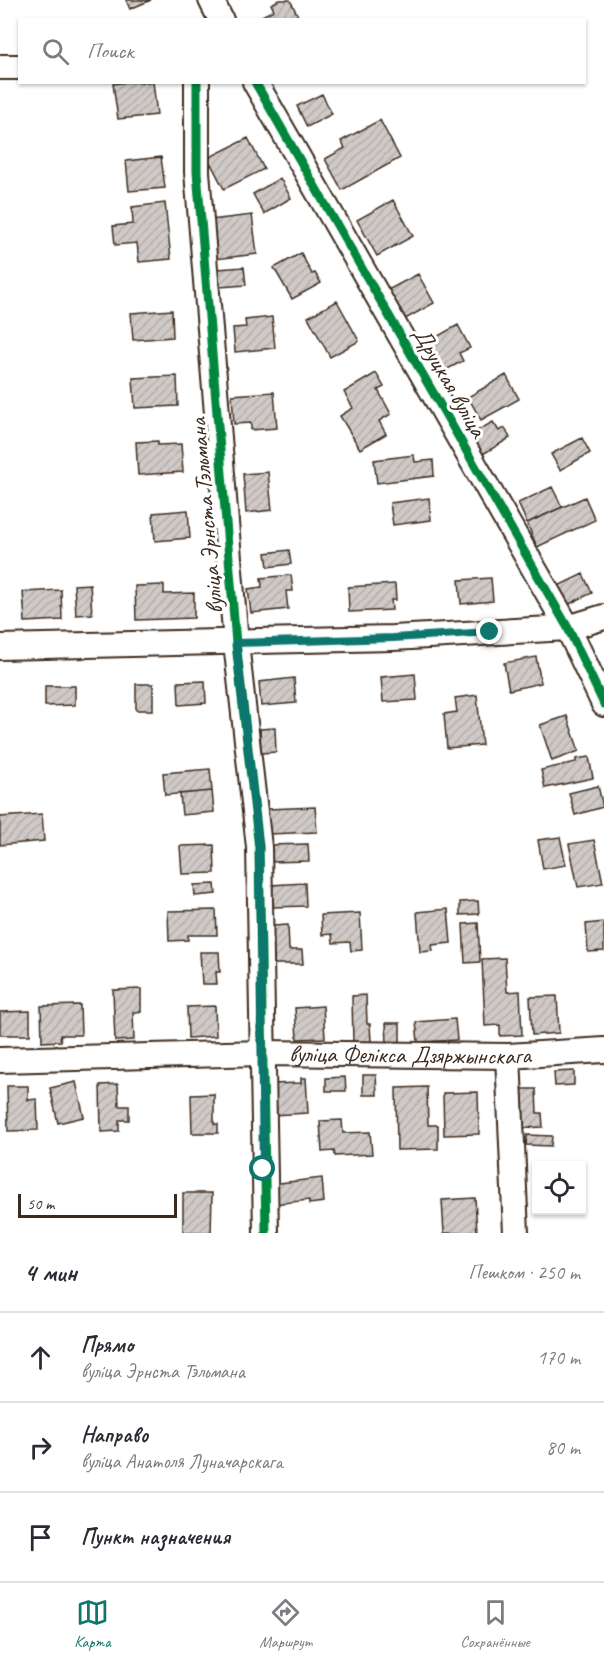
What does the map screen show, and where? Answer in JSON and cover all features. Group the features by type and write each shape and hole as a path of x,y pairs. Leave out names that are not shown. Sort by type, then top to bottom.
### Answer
{"street":[{"path":"211,0 220,18"},
{"path":"0,67 18,67"},
{"name":"вуліца Эрнста Тэльмана","path":"197,84 197,172 236,643 259,847 266,1233"},
{"name":"Друцкая вуліца","path":"256,84 568,628 604,704"},
{"path":"0,647 393,638 568,628 604,617"},
{"name":"вуліца Фелікса Дзяржынскага","path":"0,1060 263,1053 508,1056 604,1050"},
{"path":"508,1056 516,1233"}],"building":[{"path":"126,0 151,0 130,9"},
{"path":"279,0 290,0 299,18 258,18 274,10 271,4"},
{"path":"113,84 153,84 157,115 118,119"},
{"path":"322,94 332,114 307,127 297,106"},
{"path":"380,120 400,158 342,190 325,159 345,148 341,141"},
{"path":"248,138 264,169 224,189 208,158"},
{"path":"161,157 165,188 129,191 126,161"},
{"path":"280,178 291,198 264,214 253,194"},
{"path":"393,200 413,236 377,256 357,220"},
{"path":"165,203 171,259 139,262 137,243 115,245 113,226 133,224 132,207"},
{"path":"252,215 257,254 215,259 211,220"},
{"path":"301,253 312,274 315,273 321,283 292,299 274,268"},
{"path":"244,267 246,285 220,287 218,269"},
{"path":"418,274 434,303 400,322 384,292"},
{"path":"337,301 359,341 330,357 308,317"},
{"path":"172,310 173,337 133,340 131,313"},
{"path":"272,317 275,348 235,352 233,328 246,327 245,320"},
{"path":"458,325 470,348 459,353 463,361 438,374 422,345"},
{"path":"376,373 384,387 378,390 391,414 379,421 386,434 360,449 340,416 353,408 344,392"},
{"path":"506,375 519,399 481,420 468,397"},
{"path":"177,376 178,406 135,408 133,378"},
{"path":"274,392 277,428 251,430 251,423 234,424 232,395"},
{"path":"471,417 475,424 467,428 463,421"},
{"path":"493,422 499,431 505,428 510,438 483,454 471,434"},
{"path":"582,438 590,453 560,470 551,454"},
{"path":"158,441 158,445 181,444 183,472 138,475 136,442"},
{"path":"414,455 415,462 433,460 434,476 377,483 374,460"},
{"path":"268,472 272,510 246,513 243,474"},
{"path":"552,487 562,507 527,523 518,503"},
{"path":"585,497 595,520 537,547 527,523"},
{"path":"429,498 431,520 393,525 390,503"},
{"path":"188,510 190,538 155,541 153,513"},
{"path":"289,550 291,564 268,567 266,553"},
{"path":"583,574 592,593 567,605 558,586"},
{"path":"291,575 293,591 286,591 288,609 251,613 248,589 262,587 261,578"},
{"path":"491,578 493,601 461,604 459,580"},
{"path":"90,584 92,614 76,615 74,585"},
{"path":"395,584 396,600 391,600 392,610 349,612 348,587"},
{"path":"164,585 164,594 194,593 194,618 136,620 135,586"},
{"path":"61,590 62,620 25,622 23,592"},
{"path":"536,657 541,683 509,690 504,663"},
{"path":"415,674 417,700 383,702 381,677"},
{"path":"294,678 296,703 261,706 259,682"},
{"path":"205,681 206,703 179,705 178,682"},
{"path":"136,684 153,684 153,710 136,710"},
{"path":"45,686 75,686 75,705 45,706"},
{"path":"477,695 482,745 447,748 444,714 457,712 455,698"},
{"path":"567,716 579,751 552,761 540,725"},
{"path":"275,728 276,752 261,753 260,729"},
{"path":"589,757 593,778 545,788 541,770"},
{"path":"210,769 212,791 165,795 163,773"},
{"path":"598,786 603,807 575,815 569,793"},
{"path":"212,791 214,812 182,815 180,794"},
{"path":"315,807 317,832 269,834 268,809"},
{"path":"42,814 44,841 0,845 0,817"},
{"path":"560,837 566,865 543,869 538,840"},
{"path":"594,840 603,883 578,887 569,844"},
{"path":"308,844 309,861 269,862 268,845"},
{"path":"214,845 215,873 182,874 180,846"},
{"path":"305,883 306,906 271,907 270,885"},
{"path":"215,884 216,894 195,896 194,885"},
{"path":"478,901 479,914 460,915 460,902"},
{"path":"448,909 451,943 432,945 433,951 420,952 417,912"},
{"path":"216,910 217,935 188,935 188,940 169,941 168,911"},
{"path":"360,913 362,950 351,951 350,942 333,943 332,934 322,935 321,915"},
{"path":"604,922 604,951 588,952 586,924"},
{"path":"478,923 480,962 465,963 463,924"},
{"path":"288,925 289,950 302,950 303,964 274,964 272,926"},
{"path":"200,952 219,952 220,972 216,972 217,984 202,984"},
{"path":"505,958 507,992 520,991 522,1035 500,1036 500,1025 485,1026 482,959"},
{"path":"141,989 141,1012 133,1012 134,1040 115,1041 113,990"},
{"path":"366,995 367,1024 370,1024 371,1042 353,1043 352,996"},
{"path":"557,996 559,1033 532,1035 530,997"},
{"path":"80,1005 81,1035 60,1035 61,1041 42,1042 41,1006"},
{"path":"215,1006 216,1036 188,1038 187,1007"},
{"path":"323,1006 325,1038 297,1039 295,1008"},
{"path":"30,1011 30,1035 0,1035 0,1012"},
{"path":"455,1019 457,1040 418,1042 416,1022"},
{"path":"386,1023 400,1023 400,1042 387,1043"},
{"path":"574,1071 574,1085 555,1086 554,1072"},
{"path":"363,1075 376,1075 377,1095 363,1095"},
{"path":"345,1077 346,1091 326,1091 326,1078"},
{"path":"301,1078 306,1078 308,1113 272,1115 271,1084 301,1083"},
{"path":"76,1082 84,1117 58,1123 50,1088"},
{"path":"118,1084 119,1106 129,1106 129,1120 119,1120 119,1131 101,1132 100,1085"},
{"path":"7,1086 28,1086 28,1100 37,1099 38,1130 8,1131"},
{"path":"427,1087 428,1125 438,1125 438,1149 397,1150 396,1088"},
{"path":"520,1089 536,1089 537,1113 542,1113 543,1127 519,1128"},
{"path":"478,1092 479,1134 444,1135 443,1093"},
{"path":"214,1094 214,1124 218,1124 218,1133 192,1133 191,1095"},
{"path":"342,1120 343,1133 370,1132 372,1154 335,1156 334,1151 322,1152 320,1121"},
{"path":"527,1135 552,1136 551,1146 526,1145"},
{"path":"322,1178 324,1202 309,1204 309,1200 274,1204 271,1184"},
{"path":"183,1193 212,1193 211,1233 183,1233"},
{"path":"475,1198 477,1233 444,1233 442,1200"}],"cycle path":[{"path":"197,84 197,172 236,643 259,847 266,1233"},
{"path":"256,84 568,628 604,704"}],"route":[{"path":"263,1169 259,847 236,643 490,632"}]}
